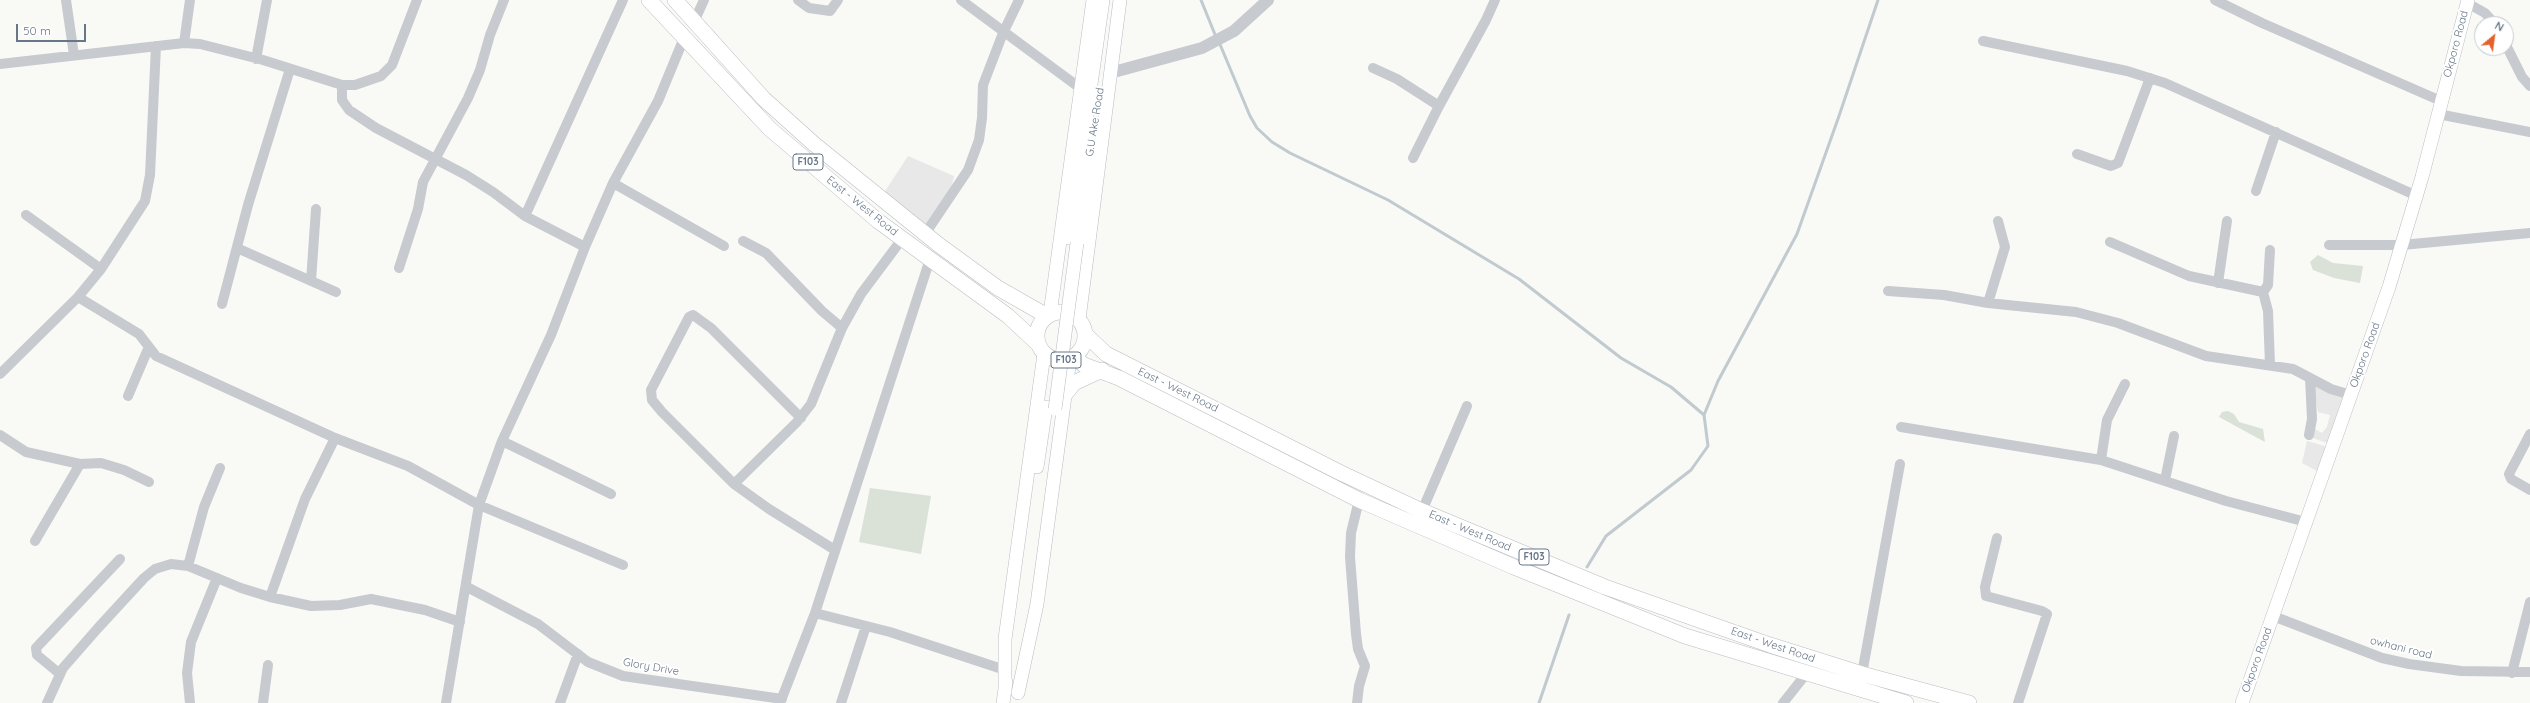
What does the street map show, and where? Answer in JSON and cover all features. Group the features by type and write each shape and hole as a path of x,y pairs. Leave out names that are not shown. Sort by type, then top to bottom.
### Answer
{"main road":[{"name":"East - West Road","path":"649,0 770,129 902,239 1008,316 1041,349"},
{"name":"East - West Road","path":"675,0 764,99 814,144 925,234 998,288 1048,315"},
{"path":"1048,315 1093,0"},
{"path":"1018,698 1050,408 1103,0"},
{"name":"G.U Ake Road","path":"1072,242 1114,0"},
{"path":"1079,319 1120,0"},
{"name":"Okporo Road","path":"2242,703 2351,395 2402,245 2468,2"},
{"name":"F103","path":"1062,311 1079,319 1086,335 1082,348 1072,358 1058,360 1041,349 1037,328 1048,315 1062,311"},
{"name":"East - West Road","path":"1086,335 1106,354 1120,362 1341,473 1422,511 1605,587 1770,645 1862,674 1969,703"},
{"path":"1005,689 1004,639 1041,349"},
{"name":"East - West Road","path":"1072,358 1084,365 1102,370 1359,500 1514,567 1671,630 1806,674 1906,703"},
{"path":"1018,698 1037,604 1072,358"},
{"path":"1066,393 1074,383 1102,370"},
{"path":"1003,703 1050,408"}],"street":[{"path":"66,0 74,55"},
{"path":"184,43 190,0"},
{"path":"256,59 267,0"},
{"path":"0,64 184,43 200,44 342,84 356,85 381,76 392,65 417,0"},
{"path":"399,268 418,209 423,182 468,98 480,70 490,35 504,0"},
{"path":"524,216 623,0"},
{"path":"694,22 704,0"},
{"path":"798,0 809,8 830,11 838,0"},
{"path":"961,0 1003,33 1080,88"},
{"path":"925,234 968,170 979,140 982,118 983,85 1003,33 1019,0"},
{"path":"1110,73 1202,48 1234,32 1268,0"},
{"path":"1413,158 1439,106 1480,32 1494,0"},
{"path":"2215,0 2440,107 2530,132"},
{"path":"2468,2 2488,16"},
{"path":"446,703 467,587 479,505 502,441 551,335 585,247 613,183 658,101 684,38"},
{"path":"1983,41 2060,56 2150,78 2276,132 2416,196"},
{"path":"0,374 78,297 101,269 145,201 150,175 156,46"},
{"path":"2512,56 2522,77 2530,86"},
{"path":"1373,68 1397,79 1439,106"},
{"path":"222,304 290,69"},
{"path":"2077,154 2112,166 2118,163 2150,78"},
{"path":"342,84 342,100 349,110 434,160 488,188 524,216 585,247"},
{"path":"2256,191 2276,132"},
{"path":"613,183 724,246"},
{"path":"311,281 316,209"},
{"path":"26,215 101,269"},
{"path":"1988,303 2005,247 1998,221"},
{"path":"2218,283 2226,221"},
{"path":"2328,246 2402,245 2530,233"},
{"path":"734,484 801,418 811,404 842,328 861,294 902,239"},
{"path":"743,240 766,253 822,311 842,328"},
{"path":"2110,242 2189,276 2263,292"},
{"path":"237,248 336,292"},
{"path":"2263,292 2268,285 2270,274 2270,250"},
{"path":"781,701 816,613 835,550 869,455 930,260"},
{"path":"1888,291 1944,295 1988,303 2076,312 2118,323 2206,356 2292,369 2331,389 2351,395"},
{"path":"2263,292 2268,311 2270,365"},
{"path":"78,297 135,331 148,349 156,356 335,438 408,466 479,505 624,565"},
{"path":"801,418 711,328 693,315 689,317 651,390 652,400 734,484 769,509 835,550"},
{"path":"128,396 148,349"},
{"path":"2309,435 2312,412 2310,403 2310,378"},
{"path":"2101,460 2107,420 2125,384"},
{"path":"1422,511 1468,406"},
{"path":"1901,427 2101,460 2226,501 2306,522"},
{"path":"2530,434 2509,474 2511,479 2530,490"},
{"path":"0,435 26,452 80,464 101,463 124,470 149,482"},
{"path":"2165,480 2174,436"},
{"path":"270,597 306,499 335,438"},
{"path":"502,441 611,494"},
{"path":"36,541 80,464"},
{"path":"1862,674 1900,464"},
{"path":"188,566 204,507 220,468"},
{"path":"1357,703 1359,686 1365,666 1358,649 1356,634 1350,557 1350,533 1359,500"},
{"path":"1997,538 1985,587 1986,596 2042,611 2047,614 2018,703"},
{"path":"60,674 37,655 36,648 120,559"},
{"path":"47,703 60,674 144,578 155,569 171,564 188,566 270,597 311,606 340,605 372,599 425,610 460,622"},
{"path":"190,703 187,673 191,642 217,578"},
{"name":"Glory Drive","path":"467,587 538,624 588,662 623,676 781,701"},
{"path":"2512,673 2530,602"},
{"path":"816,613 866,626 1005,670"},
{"name":"owhani road","path":"2273,616 2382,658 2432,668 2512,673 2530,672"},
{"path":"841,703 866,626"},
{"path":"560,703 578,654"},
{"path":"263,703 268,665"},
{"path":"1783,703 1806,674"}],"shaded area":[{"path":"908,156 954,176 951,189 926,229 882,196"},
{"path":"2318,255 2333,263 2363,266 2360,283 2334,278 2313,270 2310,262"},
{"path":"2313,384 2344,398 2327,443 2313,438 2315,429 2322,433 2327,427 2330,415 2318,412"},
{"path":"2228,411 2234,414 2239,422 2263,429 2265,442 2219,417 2222,412"},
{"path":"2307,441 2328,447 2317,471 2302,463"},
{"path":"870,488 931,496 921,554 859,542"}],"waterway":[{"path":"1201,0 1216,37"},
{"path":"1704,415 1718,381 1797,234 1878,0"},
{"path":"1219,42 1250,116 1257,128 1272,142 1290,153 1388,200 1519,279 1621,358 1671,387 1704,415 1708,446 1691,470 1606,536 1587,567"},
{"path":"1539,703 1569,615"}]}
